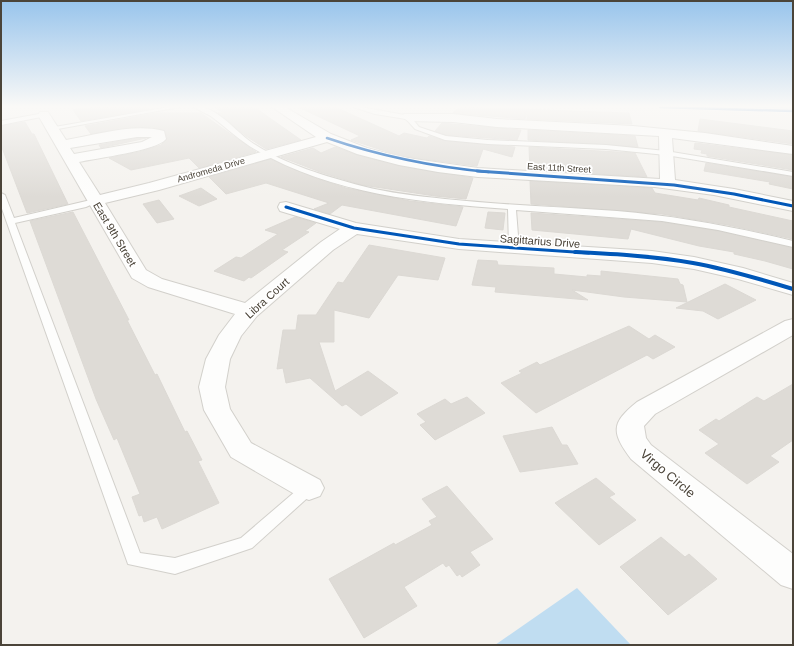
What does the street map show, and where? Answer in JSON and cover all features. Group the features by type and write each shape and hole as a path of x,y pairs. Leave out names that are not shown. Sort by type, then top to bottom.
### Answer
{"street":[{"name":"East 9th Street","path":"57,137 139,274 155,283 250,311"},
{"path":"66,152 117,137"},
{"path":"66,152 146,145 159,139 159,137"},
{"path":"664,137 668,184"},
{"path":"712,137 793,150"},
{"name":"Andromeda Drive","path":"95,201 154,187 327,138"},
{"name":"East 11th Street","path":"327,138 391,158 474,172 668,184 728,193 793,206"},
{"name":"Sagittarius Drive","path":"286,207 354,228 459,244 652,257 694,263 743,274 793,289"},
{"name":"Libra Court","path":"309,488 241,450 216,410 212,387 218,359 230,335 250,311 327,246 354,228"},
{"name":"Virgo Circle","path":"793,326 646,408 631,421 630,430 633,441 641,452 793,574"}],"lane":[{"path":"240,137 268,154 346,183 392,195 512,208 642,216 686,221 727,228 793,244"},
{"path":"443,137 488,142 606,147 666,153 793,174"},
{"path":"1,195 134,559 175,566 246,543 309,488"},
{"path":"11,221 95,201"},
{"path":"512,208 514,248"}],"water":[{"path":"577,588 631,645 495,645"}],"building":[{"path":"1,137 36,137 68,204 27,213 1,145"},
{"path":"167,137 235,137 256,152 199,168 189,158 131,170 109,158 139,152 161,145 167,139"},
{"path":"248,137 297,137 301,140 266,149"},
{"path":"357,137 433,137 445,141 515,147 512,157 483,149 477,166 400,156 351,140"},
{"path":"476,137 518,137 517,140"},
{"path":"528,137 635,137 638,147 528,140"},
{"path":"743,137 793,137 793,144"},
{"path":"137,138 146,138 101,148 99,145"},
{"path":"695,143 793,155 793,170 707,156 707,154 701,153 702,150 694,149"},
{"path":"335,147 357,155 399,166 473,178 466,199 435,196 362,185 320,172 281,157 313,148 321,153"},
{"path":"529,147 635,153 647,177 530,170"},
{"path":"271,159 315,178 346,188 410,201 463,207 456,226 342,205 330,214 314,209 329,203 266,183 226,194 209,177"},
{"path":"706,163 793,177 793,189 769,184 770,182 704,171"},
{"path":"530,181 652,188 655,193 698,200 699,198 729,205 729,207 793,221 793,239 728,225 662,214 531,204"},
{"path":"201,188 217,199 199,206 179,196"},
{"path":"159,200 174,219 157,223 143,204"},
{"path":"73,212 129,320 127,320 155,375 157,374 185,432 187,431 202,460 198,461 219,503 162,529 157,517 144,522 142,515 139,516 132,497 140,494 117,438 114,440 96,399 30,221"},
{"path":"488,212 505,213 503,230 485,228"},
{"path":"531,213 662,222 718,231 793,248 793,269 734,254 734,252 699,246 631,229 628,239 532,230"},
{"path":"295,217 316,223 305,231 309,232 282,250 288,252 251,278 249,277 244,281 214,271 236,257 241,258 278,234 265,230"},
{"path":"369,245 445,258 438,280 398,275 369,318 334,310 334,342 319,342 335,391 368,371 398,393 361,416 346,404 342,406 310,378 286,383 283,368 277,369 283,330 296,330 298,315 316,315 338,282 343,283"},
{"path":"478,260 497,261 498,265 554,268 554,274 587,277 587,275 601,276 601,271 678,279 680,284 683,285 687,302 624,297 572,290 588,300 495,292 496,287 472,285"},
{"path":"725,284 756,300 718,319 703,311 676,308"},
{"path":"629,326 649,339 655,335 675,347 653,359 647,355 536,413 501,383 522,373 519,371 537,362 540,365"},
{"path":"793,384 793,440 770,456 779,462 747,484 705,453 719,444 699,430 716,419 719,421 757,397 764,401"},
{"path":"467,397 485,413 435,440 420,425 426,422 417,414 445,399 451,404"},
{"path":"552,427 562,445 567,445 578,464 520,472 503,436"},
{"path":"596,478 615,494 609,497 636,520 599,545 555,503"},
{"path":"447,486 493,539 470,552 480,565 462,577 460,574 457,576 449,565 446,567 443,563 404,587 417,606 364,638 329,579 394,543 395,545 432,525 429,521 437,517 422,499"},
{"path":"661,537 685,557 689,554 717,579 668,615 620,567"}],"cycle path":[{"path":"327,138 365,151 403,160 441,166 479,171 594,178 674,185 734,194 793,206"},
{"path":"286,207 354,228 459,244 652,257 694,263 743,274 793,289"}]}
